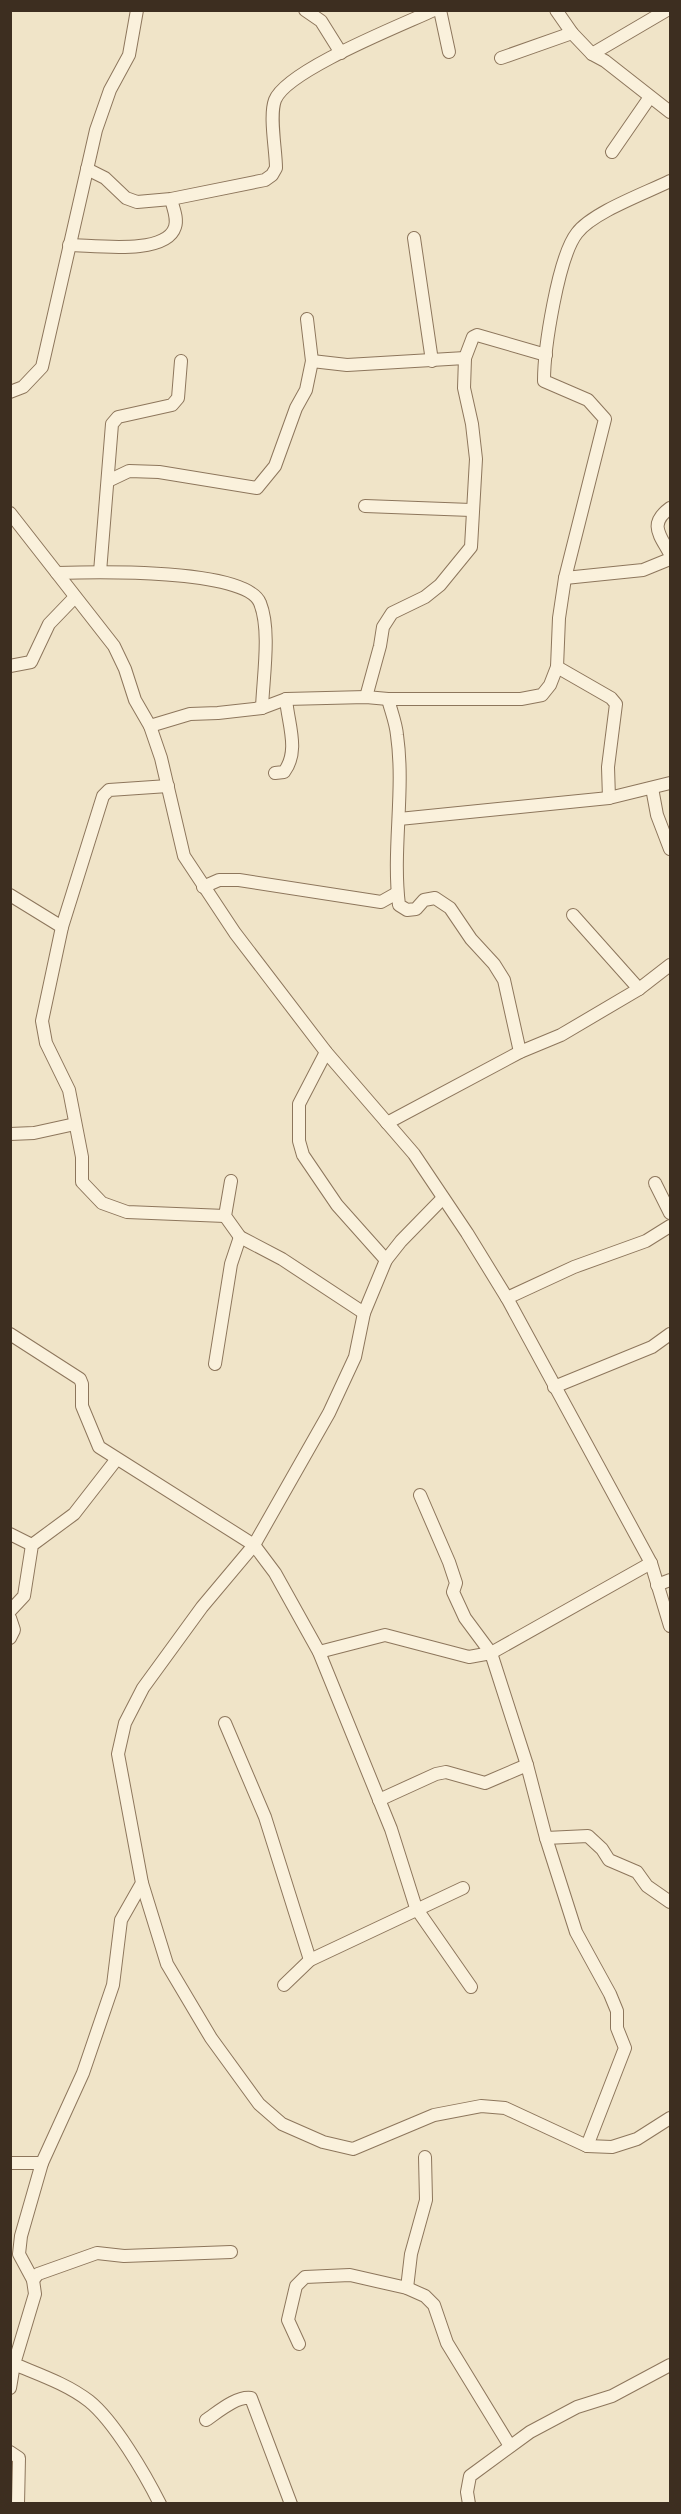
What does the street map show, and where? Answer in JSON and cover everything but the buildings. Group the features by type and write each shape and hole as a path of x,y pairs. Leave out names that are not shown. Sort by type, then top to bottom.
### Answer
{"street":[{"path":"10,392 23,387 42,368 96,130 110,90 129,55 137,10"},
{"path":"305,10 321,21 341,52"},
{"path":"87,169 105,178 126,198 137,202 171,199 265,180 273,176 276,168 273,109 275,99 281,90 298,76 341,52 434,10"},
{"path":"440,10 449,52"},
{"path":"556,10 572,33 592,54 605,61 670,112"},
{"path":"592,54 667,10"},
{"path":"501,58 572,33"},
{"path":"612,152 650,97"},
{"path":"150,726 190,714 262,708 286,699 366,697 521,699 542,695 550,685 557,667 560,618 566,578 605,419 588,400 544,381 554,297 569,246 578,231 605,212 670,181"},
{"path":"69,245 132,248 163,239 175,228 176,220 171,199"},
{"path":"414,238 432,361"},
{"path":"108,481 129,471 159,472 257,488 275,466 296,408 306,390 312,361 307,319"},
{"path":"366,697 383,627 392,613 425,597 440,585 459,565 471,547 471,510 476,459 472,424 464,388 465,358 473,337 477,335 546,356"},
{"path":"312,361 347,365 465,358"},
{"path":"100,572 112,424 117,417 172,405 178,398 181,361"},
{"path":"365,506 471,510"},
{"path":"670,508 657,524 656,529 670,554"},
{"path":"10,513 114,646 135,700 150,726 168,786 184,856 203,887 235,933 326,1052 414,1154 507,1298 651,1563 670,1626"},
{"path":"566,578 643,570 670,559"},
{"path":"57,573 100,572 210,579 251,591 260,601 264,624 262,708"},
{"path":"10,666 31,662 49,624 75,597"},
{"path":"557,667 610,698 616,704 608,766 609,798"},
{"path":"274,773 284,772 291,763 293,753 286,699"},
{"path":"388,699 397,735 399,819 397,893 399,905 407,910 416,909 424,900 435,898 450,908 471,939 494,964 504,980 520,1052"},
{"path":"399,819 609,798 670,783"},
{"path":"168,786 109,790 103,796 62,927 42,1021 46,1043 69,1090 82,1157 82,1182 102,1203 127,1212 225,1216"},
{"path":"652,788 657,815 670,849"},
{"path":"203,887 219,880 239,880 381,902 397,893"},
{"path":"10,895 62,927"},
{"path":"573,915 639,989"},
{"path":"387,1124 520,1052 561,1035 639,989 670,965"},
{"path":"326,1052 299,1104 299,1141 303,1155 337,1205 386,1260"},
{"path":"10,1134 34,1133 75,1124"},
{"path":"231,1181 225,1216 240,1237 282,1259 364,1313"},
{"path":"654,1183 670,1213"},
{"path":"443,1198 386,1260 364,1313 355,1358 329,1413 254,1545 202,1607 156,1670 125,1723 118,1754 142,1883 167,1964 211,2038 259,2104 282,2124 323,2142 353,2149 434,2115 481,2106 505,2108 587,2146 612,2147 637,2139 670,2118"},
{"path":"507,1298 574,1267 646,1241 670,1226"},
{"path":"215,1364 231,1264 240,1237"},
{"path":"10,1334 80,1379 82,1406 99,1447 116,1460 254,1545 275,1573 319,1652 379,1800 416,1908 471,1987"},
{"path":"554,1386 652,1347 670,1334"},
{"path":"10,1611 24,1596 32,1545 74,1514 116,1460"},
{"path":"420,1495 440,1539 456,1583 453,1592 465,1618 491,1653 576,1932 617,2011 617,2028 625,2048 587,2146"},
{"path":"10,1534 32,1545"},
{"path":"319,1652 384,1635 469,1657 491,1653 651,1563"},
{"path":"657,1585 670,1580"},
{"path":"10,1618 14,1630 10,1638"},
{"path":"225,1723 265,1817 310,1960"},
{"path":"379,1800 436,1774 446,1772 485,1783 527,1765"},
{"path":"546,1838 588,1836 602,1849 609,1860 637,1872 646,1886 670,1902"},
{"path":"10,2388 14,2364 35,2294 33,2280 19,2254 21,2236 42,2163 90,2054 114,1985 121,1920 142,1883"},
{"path":"284,1985 310,1960 416,1908 464,1888"},
{"path":"407,2288 411,2254 426,2200 425,2157"},
{"path":"10,2163 42,2163"},
{"path":"33,2280 38,2274 97,2253 124,2256 231,2252"},
{"path":"299,2344 288,2320 296,2286 305,2277 350,2275 407,2288 425,2295 434,2305 447,2343 510,2446"},
{"path":"14,2364 70,2389 90,2403 107,2421 149,2483 160,2504"},
{"path":"469,2504 467,2492 470,2476 530,2432 577,2407 612,2396 670,2365"},
{"path":"206,2420 234,2402 245,2397 251,2398 291,2504"},
{"path":"10,2452 19,2458 18,2504"}]}
